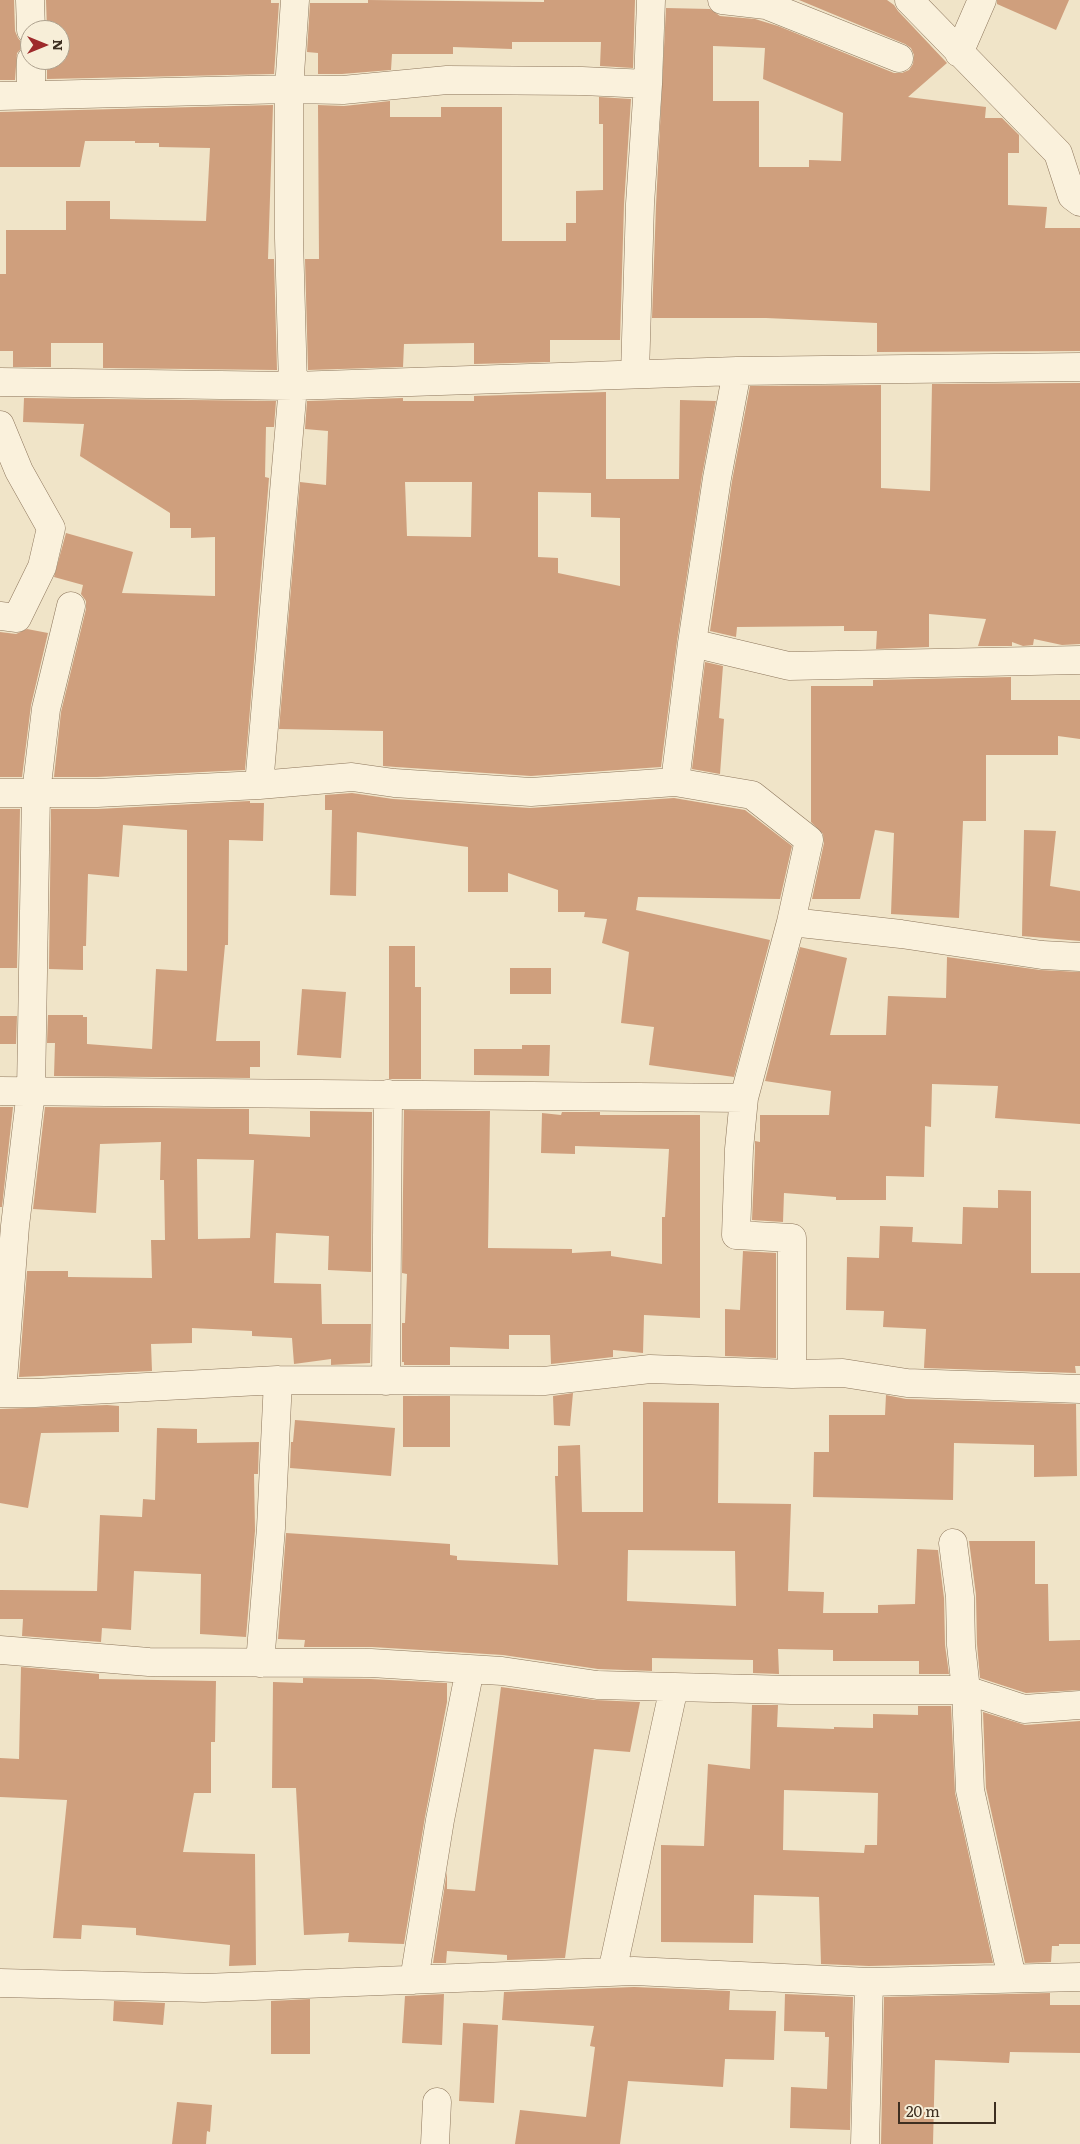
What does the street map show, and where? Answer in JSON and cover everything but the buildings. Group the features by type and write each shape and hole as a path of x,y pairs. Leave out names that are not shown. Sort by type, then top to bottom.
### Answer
{"street":[{"path":"30,0 31,20"},
{"path":"259,785 293,386 289,238 289,89 295,0"},
{"path":"635,374 640,204 648,84 651,0"},
{"path":"722,0 766,5 899,58"},
{"path":"909,0 1058,154 1072,196 1080,202"},
{"path":"959,53 982,0"},
{"path":"31,70 31,95"},
{"path":"0,96 289,89 343,90 447,80 582,81 648,84"},
{"path":"0,382 293,386 737,371 1080,367"},
{"path":"675,782 692,643 717,478 737,371"},
{"path":"0,425 19,470 51,528 42,568 17,618 0,616"},
{"path":"71,606 46,709 36,793 31,1091 15,1226 1,1393 34,1393 278,1380 544,1381 650,1369 792,1374 843,1373 907,1383 1080,1389"},
{"path":"692,643 789,666 1080,660"},
{"path":"0,793 98,793 259,785 352,777 394,783 531,792 675,782 752,795 809,840 791,922 744,1098 739,1149 736,1235 792,1238 792,1374"},
{"path":"791,922 901,934 1042,955 1080,957"},
{"path":"0,1091 744,1098"},
{"path":"386,1381 388,1094"},
{"path":"260,1663 271,1528 278,1380"},
{"path":"953,1543 960,1597 970,1790 1012,1978"},
{"path":"0,1650 149,1662 372,1663 502,1671 597,1685 791,1690 966,1690 1024,1709 1080,1706"},
{"path":"414,1980 440,1820 470,1669"},
{"path":"612,1972 674,1687"},
{"path":"0,1983 204,1988 634,1971 869,1982 1080,1977"},
{"path":"865,2144 869,1982"},
{"path":"435,2144 437,2102"}]}
